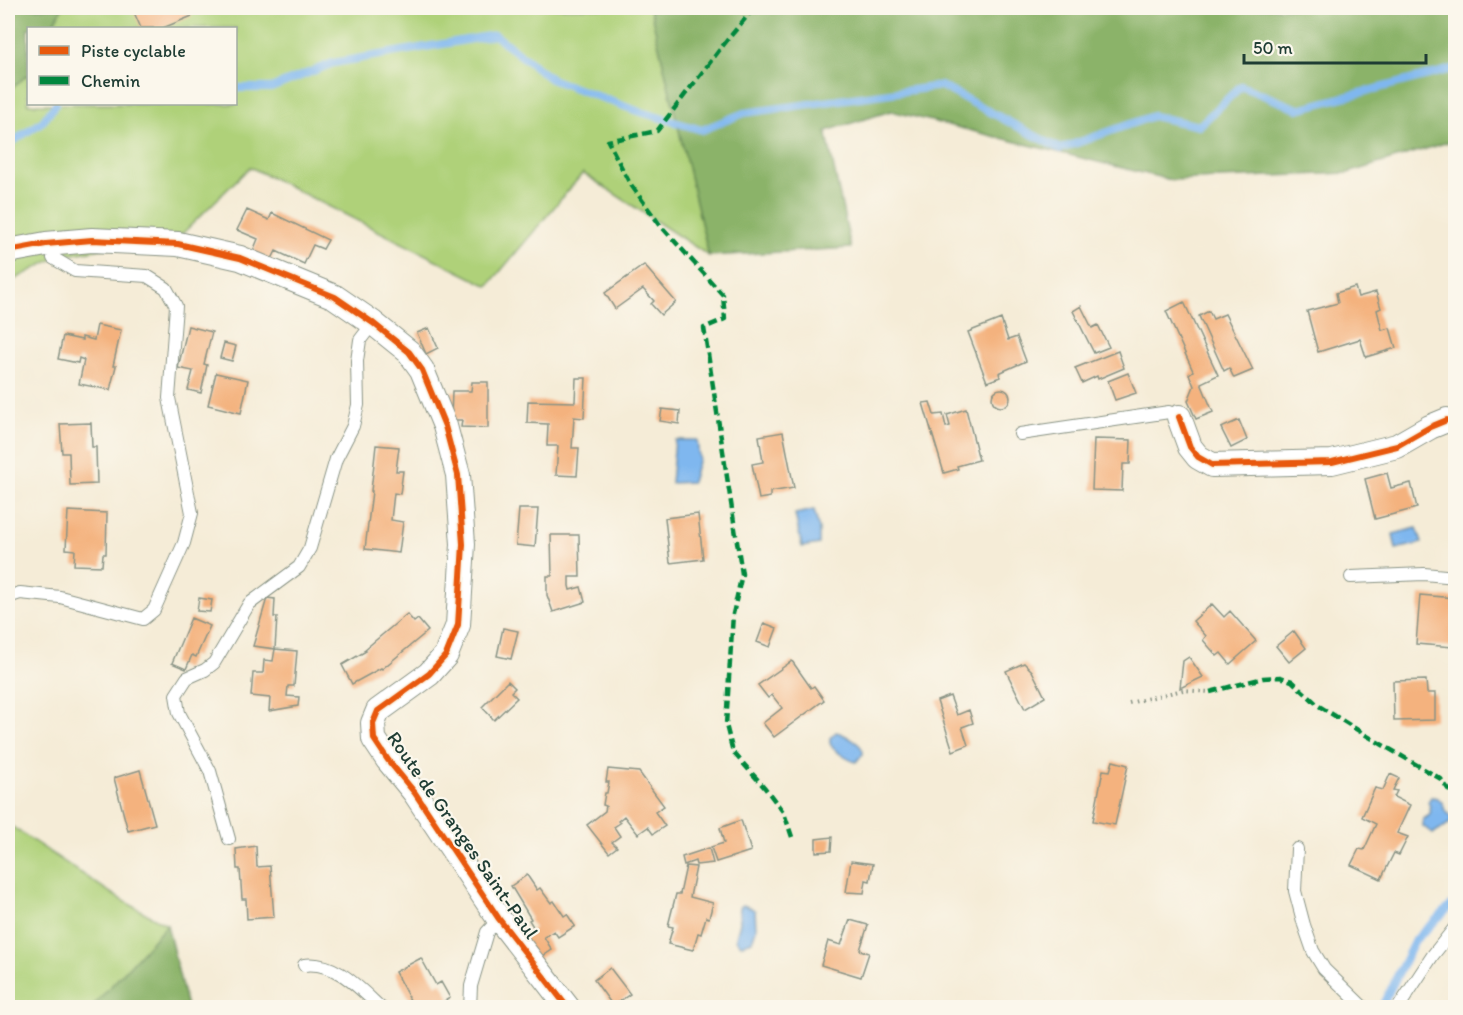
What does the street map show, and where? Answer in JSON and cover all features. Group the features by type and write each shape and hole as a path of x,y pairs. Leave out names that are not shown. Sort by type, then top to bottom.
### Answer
{"street":[{"name":"Route de Granges Saint-Paul","path":"8,251 50,251 92,240 178,244 240,258 335,297 373,323 409,352 422,370 445,426 458,476 463,544 458,625 446,654 429,674 378,711 373,723 374,739 415,793 499,920 568,1008"},
{"path":"1179,417 1190,447 1198,457 1212,465 1332,462 1397,447 1430,427 1447,420 1455,423"}],"lane":[{"path":"8,597 20,593 60,597 143,619 154,610 184,543 192,513 168,398 176,306 166,288 147,276 75,271 50,251"},
{"path":"229,839 210,771 179,713 176,695 187,678 214,663 249,604 299,567 310,548 336,459 353,426 358,405 357,361 360,340 373,323"},
{"path":"1020,434 1169,412 1179,417"},
{"path":"1351,577 1424,574 1455,576"},
{"path":"1297,849 1295,891 1313,951 1324,969 1364,1008"},
{"path":"470,1008 471,986 487,932 499,920"},
{"path":"1398,1008 1455,926"},
{"path":"304,965 314,964 332,968 350,980 381,1008"}],"path":[{"path":"1129,703 1183,690 1210,692"}],"green space":[{"path":"8,8 62,8 52,27 27,27 27,75 8,92"},
{"path":"62,8 650,8 709,256 583,173 488,286 250,167 182,234 57,257 8,283 8,92 27,75 27,105 237,105 237,27 52,27"},
{"path":"650,8 1455,8 1455,140 1348,173 1171,180 891,111 826,131 851,248 709,256"},
{"path":"8,824 120,899 167,925 92,1007 8,1007"},
{"path":"167,925 187,1007 92,1007"}],"water":[{"path":"675,440 697,440 699,458 692,482 671,483"},
{"path":"814,510 819,529 819,544 802,547 795,514"},
{"path":"1417,528 1422,543 1396,549 1393,534"},
{"path":"836,732 850,739 863,750 863,754 856,762 831,746 830,738"},
{"path":"1431,797 1441,801 1445,811 1453,820 1433,834 1423,826 1423,819 1430,812 1428,802"},
{"path":"743,905 755,911 756,929 752,941 741,945 736,940 736,936 740,922 740,907"}],"building":[{"path":"132,8 188,8 192,16 165,27 141,27"},
{"path":"247,210 269,220 272,213 328,240 323,249 313,245 304,264 276,251 269,265 251,256 258,239 237,230"},
{"path":"644,265 676,302 661,315 651,304 654,301 643,289 615,309 605,293"},
{"path":"1355,287 1358,297 1376,292 1381,308 1377,310 1382,330 1390,328 1396,348 1366,357 1360,339 1318,352 1307,311 1338,303 1336,293"},
{"path":"1184,302 1218,375 1201,383 1213,412 1196,419 1188,401 1194,386 1189,374 1193,371 1166,311"},
{"path":"1081,306 1092,328 1098,325 1109,347 1094,353 1073,311"},
{"path":"1209,311 1213,319 1225,314 1253,370 1234,378 1229,368 1224,371 1199,316"},
{"path":"1001,319 1008,340 1017,337 1026,361 999,373 1000,377 987,382 968,332"},
{"path":"97,325 121,330 110,390 79,384 84,360 79,358 78,363 58,359 63,336 94,340"},
{"path":"188,326 212,332 204,364 207,365 201,393 188,390 193,371 178,368"},
{"path":"429,328 438,348 426,354 417,333"},
{"path":"224,343 236,346 232,361 220,358"},
{"path":"1118,351 1124,368 1082,383 1075,368"},
{"path":"216,373 248,380 241,413 208,405"},
{"path":"1128,373 1136,393 1115,400 1108,381"},
{"path":"576,378 586,378 584,418 574,417 572,448 579,448 577,476 556,475 558,446 547,446 548,424 527,423 528,401 575,402"},
{"path":"472,382 488,382 488,428 461,427 462,420 451,420 452,391 471,391"},
{"path":"1001,389 1007,392 1010,398 1007,404 1001,407 995,404 992,398 995,392"},
{"path":"930,402 934,415 943,414 946,427 950,426 947,415 966,409 979,460 957,466 958,469 944,473 923,403"},
{"path":"662,409 680,411 679,424 660,421"},
{"path":"1239,420 1247,440 1231,448 1221,428"},
{"path":"91,423 92,447 96,447 97,484 70,485 69,453 62,453 60,424"},
{"path":"783,432 794,488 770,492 770,497 759,499 752,464 763,462 759,436"},
{"path":"1094,439 1131,440 1130,464 1123,464 1122,491 1092,490"},
{"path":"376,445 399,447 396,471 403,471 400,494 394,493 391,520 403,522 399,553 365,549"},
{"path":"1387,473 1391,488 1411,483 1417,508 1375,519 1365,479"},
{"path":"519,509 538,509 535,547 516,545"},
{"path":"68,511 107,513 106,554 103,554 102,566 74,565 75,550 66,549"},
{"path":"698,514 703,559 670,563 665,518"},
{"path":"551,535 579,535 580,577 569,577 569,586 570,590 581,587 585,602 553,612 547,595 547,576 552,576"},
{"path":"1420,595 1455,598 1453,647 1416,644"},
{"path":"199,598 212,600 210,612 197,611"},
{"path":"267,598 275,599 274,617 277,617 275,649 253,646"},
{"path":"1212,604 1224,617 1230,611 1256,641 1230,664 1221,653 1217,656 1203,640 1206,636 1193,621"},
{"path":"407,614 414,622 418,619 428,631 382,669 352,684 342,665 366,651 364,650"},
{"path":"191,618 210,626 196,657 192,655 186,669 172,663"},
{"path":"764,623 777,628 770,647 757,642"},
{"path":"503,628 518,631 511,659 497,656"},
{"path":"1294,631 1306,648 1289,662 1276,646"},
{"path":"275,649 297,651 294,686 288,686 287,696 299,697 298,706 269,711 270,698 251,696 253,673 263,673 264,660 273,661"},
{"path":"1189,657 1203,677 1180,688 1183,661"},
{"path":"792,661 811,688 814,686 824,700 774,737 763,723 782,708 772,695 768,698 758,685"},
{"path":"1024,663 1032,671 1045,697 1025,709 1006,671"},
{"path":"1426,680 1427,693 1435,693 1435,720 1394,721 1393,681"},
{"path":"508,681 515,688 511,692 517,698 494,720 482,707"},
{"path":"950,696 957,715 969,710 973,723 962,727 968,745 953,751 937,701"},
{"path":"1113,761 1128,765 1115,825 1093,821 1103,770 1110,771"},
{"path":"608,769 639,772 664,806 655,812 665,826 653,834 648,827 638,834 624,816 614,827 620,836 612,842 617,847 609,853 587,825 605,811 606,806 603,805 609,782 606,782"},
{"path":"140,770 155,824 128,831 114,778"},
{"path":"1390,774 1399,778 1393,790 1397,791 1394,797 1410,805 1397,833 1408,837 1399,855 1394,853 1381,879 1351,865 1359,849 1364,850 1376,824 1362,817 1375,788 1383,790"},
{"path":"741,820 751,851 716,862 711,847 724,843 720,828"},
{"path":"832,837 831,851 816,852 816,839"},
{"path":"256,846 257,867 270,866 274,917 247,919 246,899 242,899 240,869 237,869 236,849"},
{"path":"709,848 713,863 696,865 695,861 684,865 682,857"},
{"path":"851,861 873,864 870,881 866,880 864,893 846,892"},
{"path":"686,866 696,867 690,897 713,903 709,918 706,917 701,934 698,933 693,950 668,944 673,927 668,926 676,894 680,894"},
{"path":"527,875 537,890 540,888 551,903 554,901 564,916 567,914 575,926 558,937 554,931 544,937 552,950 537,960 522,938 534,928 529,920 531,919 511,886"},
{"path":"850,920 868,925 860,950 869,953 861,977 821,965 828,941 841,945"},
{"path":"421,958 436,985 441,982 450,998 436,1008 406,1008 404,1004 410,1000 395,972"},
{"path":"610,968 630,994 613,1006 594,980"}],"waterway":[{"path":"237,88 271,88 333,63 495,35 551,79 637,111 702,130 744,113 941,86 1060,149 1153,116 1199,126 1241,86 1298,109 1456,68"},
{"path":"8,145 43,121 55,105"},
{"path":"1381,1008 1415,940 1456,901"}],"marked path":[{"path":"754,8 657,131 608,141 629,182 660,225 723,295 725,319 704,328 742,574 733,614 726,725 733,752 784,813 792,837"},
{"path":"1210,692 1263,678 1280,677 1292,681 1319,706 1441,779 1456,800"}],"cycle path":[{"path":"8,251 46,244 92,240 178,244 240,258 335,297 373,323 409,352 422,370 445,426 458,475 463,544 458,625 446,655 429,674 378,711 373,723 374,739 415,793 499,919 568,1008"},
{"path":"1179,417 1190,447 1198,457 1212,465 1332,462 1397,446 1447,420 1456,423"}]}
